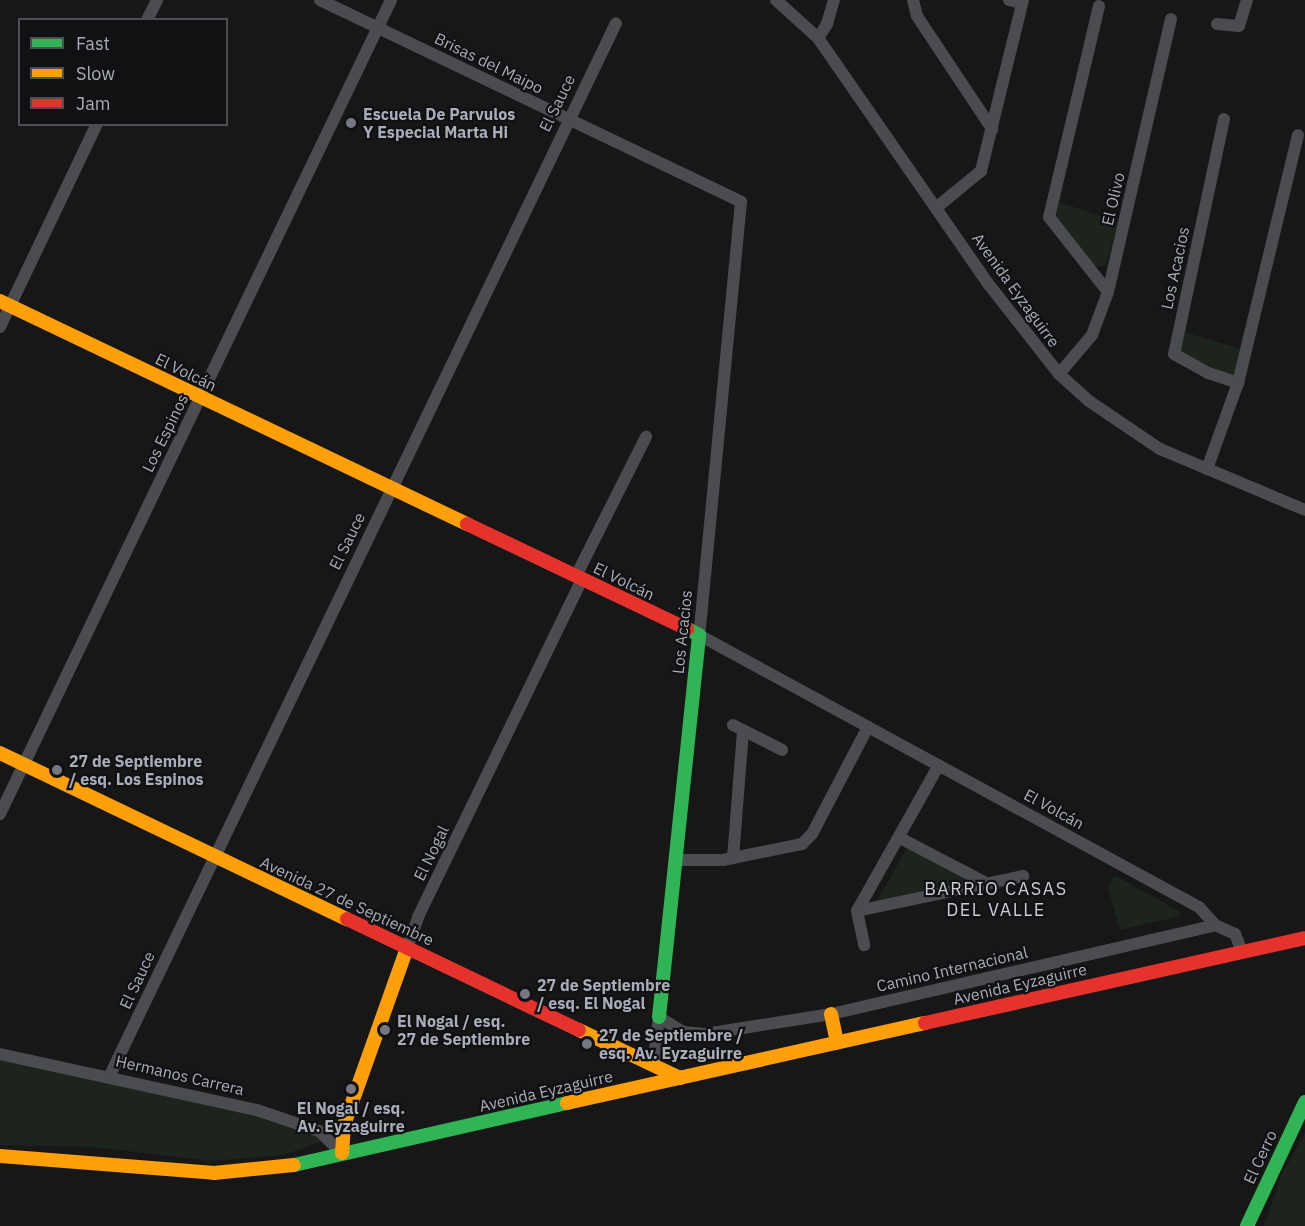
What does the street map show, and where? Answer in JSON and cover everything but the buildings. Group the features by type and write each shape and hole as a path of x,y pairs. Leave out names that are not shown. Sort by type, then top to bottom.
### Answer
{"street":[{"path":"148,18 157,0"},
{"name":"Brisas del Maipo","path":"320,0 741,202"},
{"name":"Los Espinos","path":"0,814 391,0"},
{"name":"Avenida Eyzaguirre","path":"776,0 818,38 990,286 1059,374 1089,401 1160,449 1305,510"},
{"path":"818,38 827,24 834,0"},
{"path":"913,0 917,16 992,129"},
{"path":"937,207 978,176 992,129 1022,2 1009,0"},
{"path":"1217,24 1239,26 1247,0"},
{"path":"1099,6 1049,217 1108,292"},
{"name":"El Olivo","path":"1059,374 1092,335 1108,292 1171,19"},
{"name":"El Sauce","path":"110,1075 616,23"},
{"path":"978,107 998,102"},
{"name":"Los Acacios","path":"1224,119 1174,354 1208,373 1238,383"},
{"path":"0,327 5,304 96,126"},
{"path":"1207,469 1238,383 1298,135"},
{"name":"Los Acacios","path":"653,1065 699,635 741,202"},
{"name":"El Volcán","path":"5,304 699,635 1199,907 1215,925"},
{"name":"El Nogal","path":"342,1153 344,1125 418,917 646,437"},
{"path":"675,860 733,858 787,850 807,839 868,727"},
{"path":"733,858 738,728 782,750"},
{"name":"Avenida 27 de Septiembre","path":"0,753 680,1078"},
{"path":"864,945 857,911 939,765"},
{"path":"900,838 988,884"},
{"path":"857,911 1023,876"},
{"path":"1215,925 1235,934 1242,951"},
{"name":"Camino Internacional","path":"659,1017 683,1032 705,1034 831,1014 1215,925"},
{"name":"Avenida Eyzaguirre","path":"0,1156 231,1173 270,1170 1305,938"},
{"path":"831,1014 837,1042"},
{"name":"Hermanos Carrera","path":"0,1054 110,1075 257,1110 312,1128 331,1139 342,1153"},
{"name":"El Cerro","path":"1246,1226 1305,1102"}],"shaded area":[{"path":"1059,202 1118,222 1106,265 1095,267 1056,219"},
{"path":"1181,331 1241,349 1235,376 1222,374 1181,353 1177,348"},
{"path":"907,848 973,882 875,904"},
{"path":"1114,875 1179,911 1180,916 1120,930 1108,888"},
{"path":"0,1060 286,1122 314,1135 321,1142 283,1155 210,1161 94,1147 0,1145"},
{"path":"1305,1133 1305,1226 1264,1226 1282,1174"}],"traffic: fast":[{"path":"659,1017 699,635 687,629"},
{"path":"1247,1226 1305,1102"},
{"path":"294,1165 567,1103"}],"traffic: slow":[{"path":"0,301 467,524"},
{"path":"0,753 347,919"},
{"path":"342,1153 344,1125 407,948"},
{"path":"831,1014 837,1042"},
{"path":"567,1103 925,1023"},
{"path":"579,1030 680,1078"},
{"path":"0,1156 214,1173 294,1165"}],"traffic: jam":[{"path":"467,524 687,629"},
{"path":"347,919 579,1030"},
{"path":"925,1023 1305,938"}],"place":[{"name":"Escuela De Parvulos Y Especial Marta Hi","path":"351,123"},
{"name":"27 de Septiembre / esq. Los Espinos","path":"57,770"},
{"name":"27 de Septiembre / esq. El Nogal","path":"525,994"},
{"name":"El Nogal / esq. 27 de Septiembre","path":"385,1030"},
{"name":"27 de Septiembre / esq. Av. Eyzaguirre","path":"587,1044"},
{"name":"El Nogal / esq. Av. Eyzaguirre","path":"351,1089"}],"district":[{"name":"BARRIO CASAS DEL VALLE","path":"996,900"}]}
